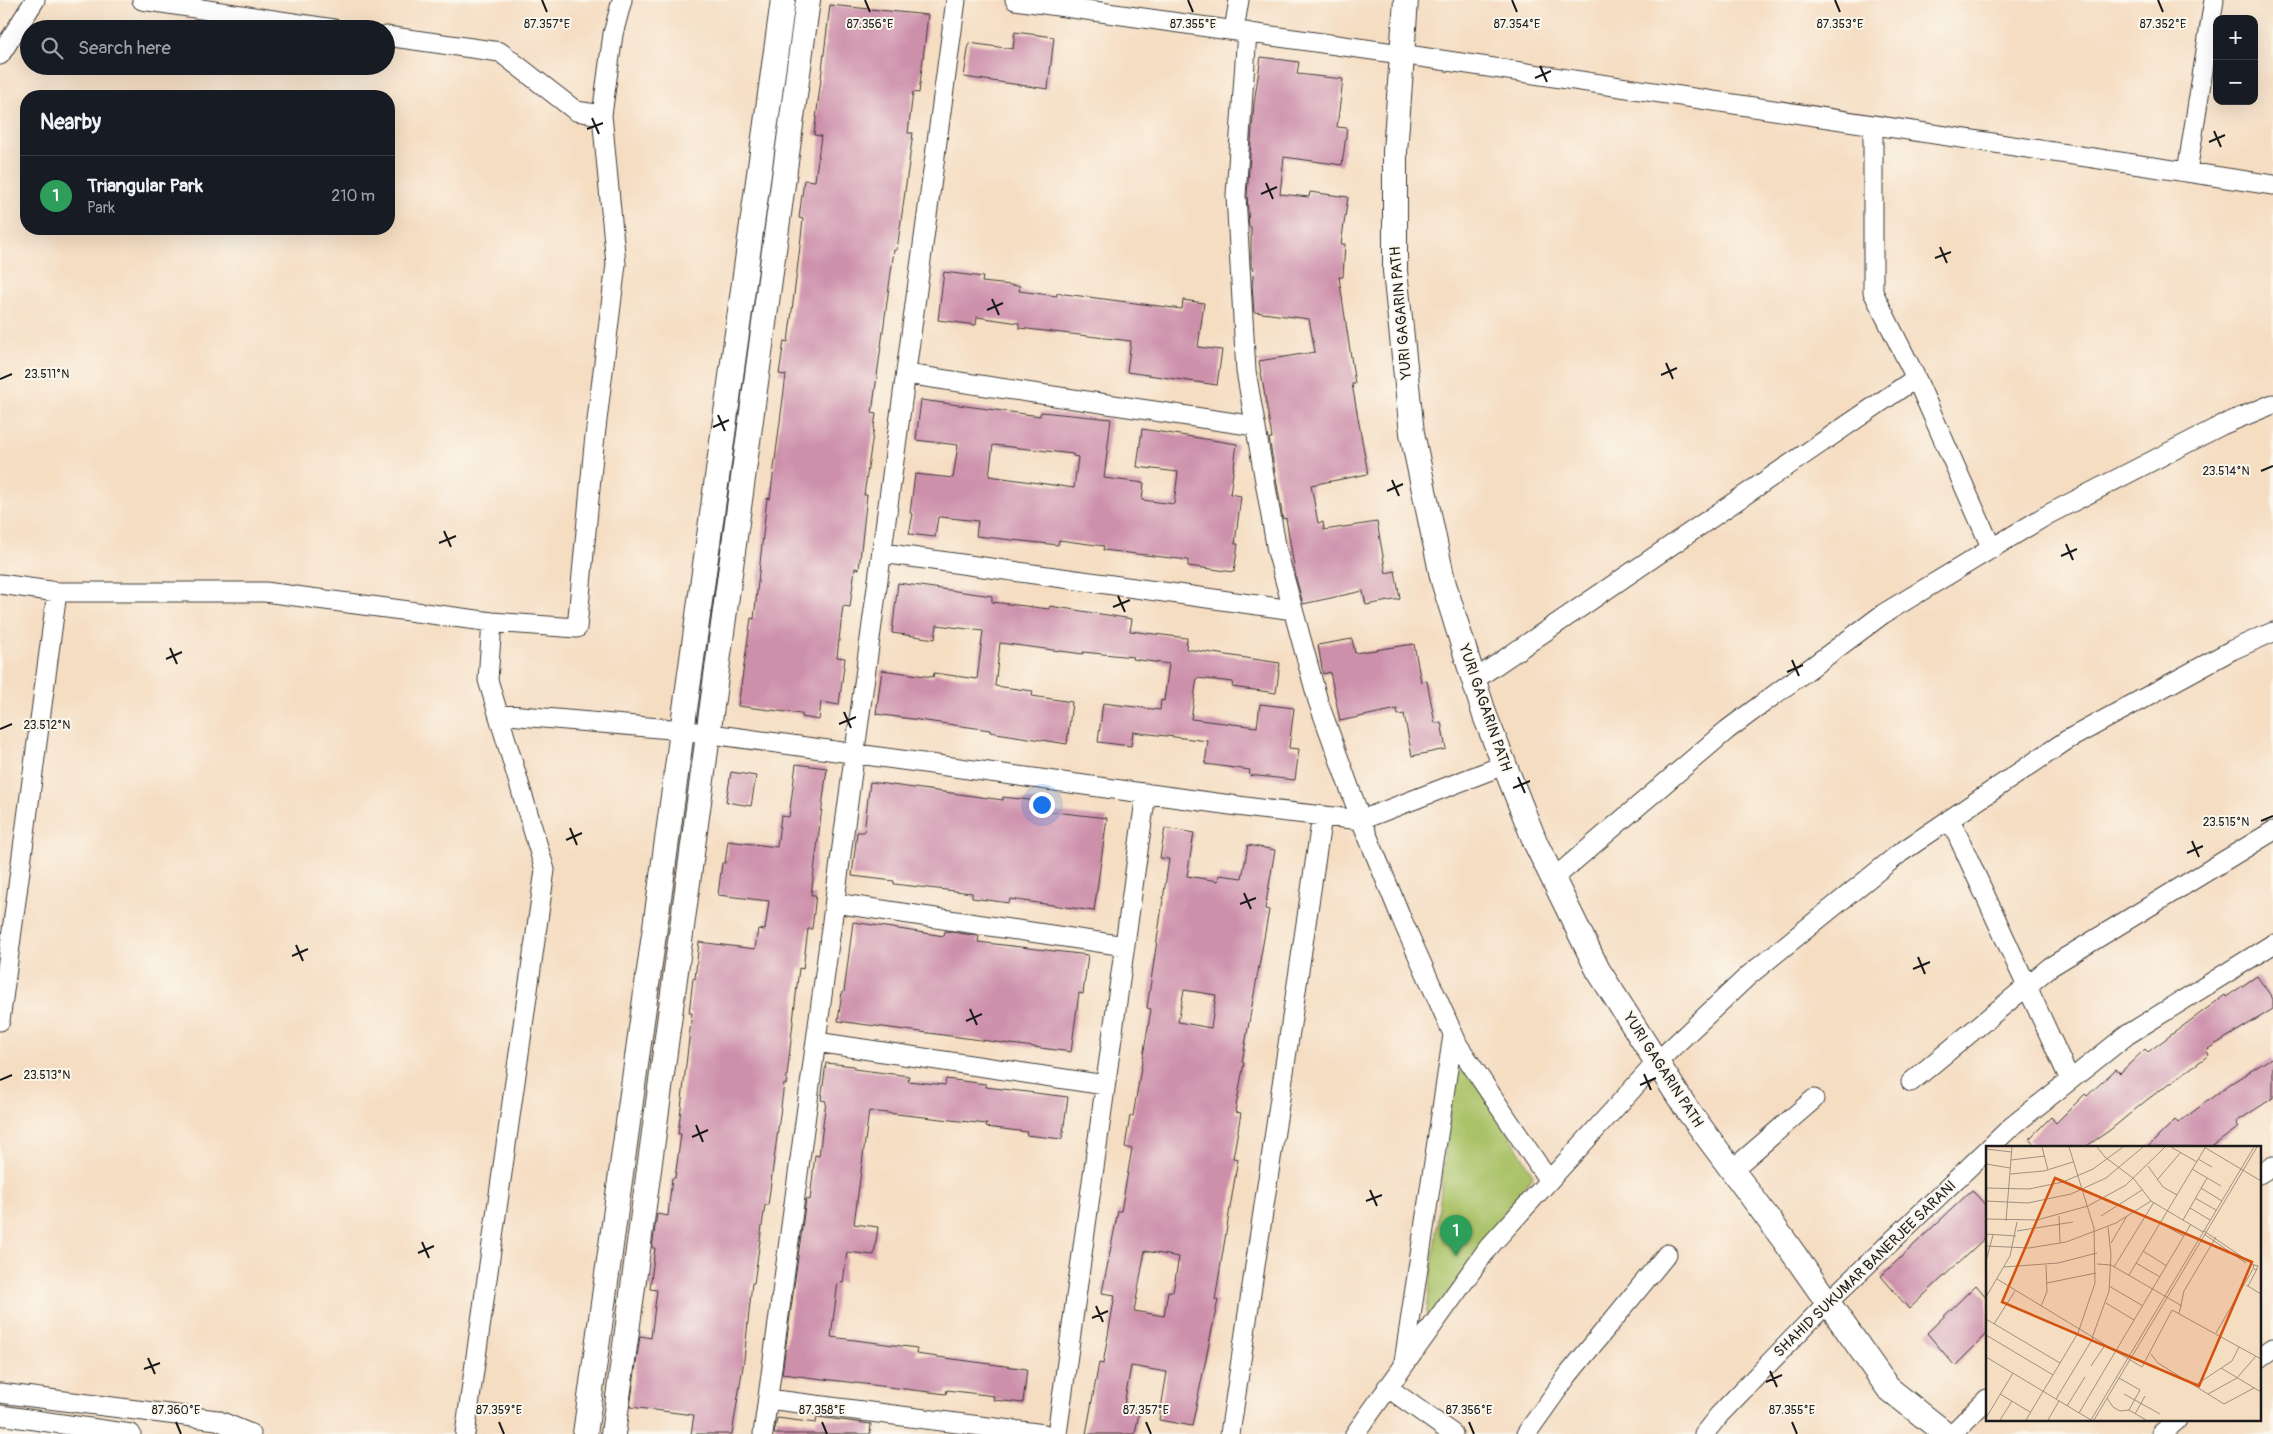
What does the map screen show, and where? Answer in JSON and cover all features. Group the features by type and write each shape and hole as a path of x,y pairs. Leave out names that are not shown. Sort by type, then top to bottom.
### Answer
{"street":[{"path":"22,20 35,0"},
{"path":"142,0 274,20"},
{"path":"0,584 57,592 265,592 492,622 577,628 594,445 616,264 602,115 613,34 622,0"},
{"path":"585,1434 783,0"},
{"path":"613,1434 808,0"},
{"path":"763,1434 956,0"},
{"path":"1015,0 1094,6 1241,31 2273,185"},
{"path":"1239,0 1241,31 1236,194 1246,372 1277,551 1318,701 1361,820 1403,922 1458,1045 1549,1181"},
{"name":"YURI GAGARIN PATH","path":"1406,0 1395,152 1395,271 1412,433 1444,581 1485,716 1536,844 1598,970 1686,1108 1828,1302 1888,1388 1946,1434"},
{"path":"2187,172 2214,0"},
{"path":"0,56 20,24"},
{"path":"395,37 500,52 576,111 602,115"},
{"path":"1873,125 1874,292 1916,378 1992,549"},
{"path":"906,374 1256,426"},
{"path":"1474,680 1916,378"},
{"path":"1553,879 1727,730 1883,614 2047,516 2196,438 2273,404"},
{"path":"882,554 1293,610"},
{"path":"0,1021 57,592"},
{"path":"465,1434 545,870 488,680 492,622"},
{"path":"1354,1434 1488,1248 1657,1062 1748,976 1900,853 2067,740 2232,650 2273,632"},
{"path":"498,714 708,733 1146,793 1361,820 1504,765"},
{"path":"1057,1434 1146,793"},
{"path":"1230,1434 1322,816"},
{"path":"1950,819 2070,1080"},
{"path":"1911,1082 2050,967 2273,831"},
{"path":"835,903 1125,946"},
{"name":"SHAHID SUKUMAR BANERJEE SARANI","path":"1991,1146 2011,1127 2127,1035 2273,944"},
{"path":"1403,1365 1453,1035"},
{"path":"816,1042 1105,1085"},
{"path":"1732,1170 1814,1099"},
{"name":"SHAHID SUKUMAR BANERJEE SARANI","path":"1704,1434 1719,1415 1828,1302 1986,1151"},
{"path":"2260,1173 2273,1166"},
{"path":"1526,1434 1568,1375 1667,1254"},
{"path":"2260,1357 2273,1348"},
{"path":"1388,1387 1453,1434"},
{"path":"0,1393 217,1420 251,1434"},
{"path":"768,1399 1044,1434"},
{"path":"1952,1434 1986,1400"},
{"path":"0,1415 131,1434"},
{"path":"2162,1434 2176,1422"}],"green space":[{"path":"1458,1045 1533,1175 1424,1336"}],"building":[{"path":"830,5 928,15 919,93 913,92 908,133 913,133 897,250 894,250 872,413 876,414 864,495 867,495 859,569 855,568 850,607 843,606 837,657 845,658 839,705 821,702 819,720 802,717 802,714 738,706 751,618 754,619 767,498 770,499 786,375 779,374 784,341 788,342 803,219 799,218 804,180 815,181 821,136 814,135"},
{"path":"1015,32 1054,37 1048,89 964,77 969,43 1013,49"},
{"path":"1261,57 1299,62 1297,74 1343,79 1337,127 1347,128 1342,165 1284,157 1280,194 1309,197 1310,192 1348,197 1341,244 1345,244 1343,277 1339,277 1355,384 1352,384 1368,474 1311,485 1318,523 1323,522 1324,530 1377,522 1386,573 1395,571 1400,599 1366,605 1363,591 1303,604 1296,578 1286,518 1283,519 1269,438 1272,438 1259,361 1315,352 1309,319 1254,312 1252,285 1254,268 1251,268 1251,227 1249,227 1247,195 1254,103"},
{"path":"944,272 983,277 982,282 1020,286 1019,291 1057,296 1057,293 1182,309 1183,300 1204,303 1198,347 1222,350 1217,385 1127,372 1131,341 1019,328 1019,323 977,317 976,325 938,320"},
{"path":"921,400 1040,416 1041,412 1111,419 1104,478 1144,483 1142,500 1174,504 1178,472 1137,467 1142,429 1237,444 1230,494 1241,496 1235,544 1238,544 1234,572 1188,566 1188,560 1103,550 1104,546 1059,540 1058,545 976,536 978,521 938,517 935,537 909,534 913,514 910,513 915,474 953,478 958,445 916,440","holes":["993,445 1073,454 1073,456 1078,457 1074,488 989,476"]},
{"path":"898,583 992,596 992,602 1049,609 1050,606 1132,619 1130,631 1187,638 1186,649 1280,663 1276,693 1232,687 1233,682 1197,678 1191,719 1257,727 1260,704 1294,708 1289,748 1299,749 1295,780 1249,775 1250,770 1205,764 1208,741 1133,732 1131,746 1098,742 1103,703 1160,710 1161,700 1164,701 1169,664 1132,659 1133,657 1083,652 1083,654 1000,643 995,686 1033,691 1032,696 1072,702 1067,744 990,732 990,730 876,714 882,670 933,677 934,673 977,679 983,631 937,625 935,639 892,633"},
{"path":"1352,639 1355,653 1414,644 1421,682 1427,681 1435,723 1441,722 1446,749 1412,756 1404,714 1398,715 1397,709 1340,721 1330,672 1323,674 1318,645"},
{"path":"796,764 827,768 811,895 816,895 812,929 808,929 803,969 799,968 786,1085 784,1084 768,1205 765,1205 754,1283 752,1283 744,1360 732,1434 691,1434 694,1415 630,1407 640,1336 651,1338 657,1290 650,1289 655,1248 652,1248 657,1214 668,1216 672,1178 675,1178 681,1134 678,1134 692,1013 689,1013 693,978 695,979 699,942 755,949 758,929 765,930 769,901 718,895 722,863 725,863 728,841 777,847 781,816 789,817"},
{"path":"731,772 756,776 751,806 726,802"},
{"path":"870,782 1003,800 1003,797 1038,801 1037,810 1107,818 1094,911 1010,899 1009,903 972,898 972,893 894,884 894,881 852,876 857,832 864,832"},
{"path":"1165,828 1194,833 1187,876 1218,881 1219,875 1242,878 1248,845 1275,850 1265,909 1269,910 1235,1112 1241,1113 1233,1158 1238,1159 1215,1300 1218,1300 1192,1426 1159,1420 1167,1372 1131,1366 1124,1405 1140,1407 1135,1434 1086,1434 1099,1363 1103,1364 1115,1295 1102,1293 1118,1211 1121,1211 1132,1149 1125,1147 1130,1116 1133,1116 1151,1009 1147,1008 1169,859 1160,858","holes":["1184,990 1216,995 1211,1028 1178,1022","1145,1251 1179,1257 1173,1292 1168,1291 1164,1316 1134,1311"]},
{"path":"853,922 944,936 945,931 979,936 978,942 1088,955 1083,994 1079,993 1071,1052 838,1021 842,992 844,992"},
{"path":"2257,976 2273,999 2273,1009 2206,1050 2209,1055 2087,1146 2035,1146 2029,1139 2051,1117 2056,1123 2085,1094 2087,1096 2116,1069 2120,1073 2145,1049 2148,1052 2225,995 2226,997"},
{"path":"2273,1057 2273,1098 2236,1122 2239,1127 2213,1146 2149,1146 2175,1120 2178,1123 2230,1084"},
{"path":"826,1063 854,1066 854,1069 909,1076 908,1081 945,1085 946,1079 986,1084 986,1087 1068,1097 1062,1139 1026,1135 1027,1132 986,1127 987,1124 869,1111 854,1224 878,1227 874,1255 847,1252 843,1283 838,1282 831,1337 917,1348 916,1354 1027,1369 1023,1403 993,1400 994,1396 947,1390 946,1394 782,1374 806,1199 810,1200 815,1155 819,1156 826,1101 821,1100"},
{"path":"1972,1190 1986,1206 1986,1237 1909,1309 1881,1276"},
{"path":"1976,1285 1986,1297 1986,1335 1955,1366 1927,1333"},
{"path":"817,1417 871,1424 870,1434 774,1434 777,1418 816,1423"}],"place":[{"name":"Triangular Park","path":"1456,1256"}]}
